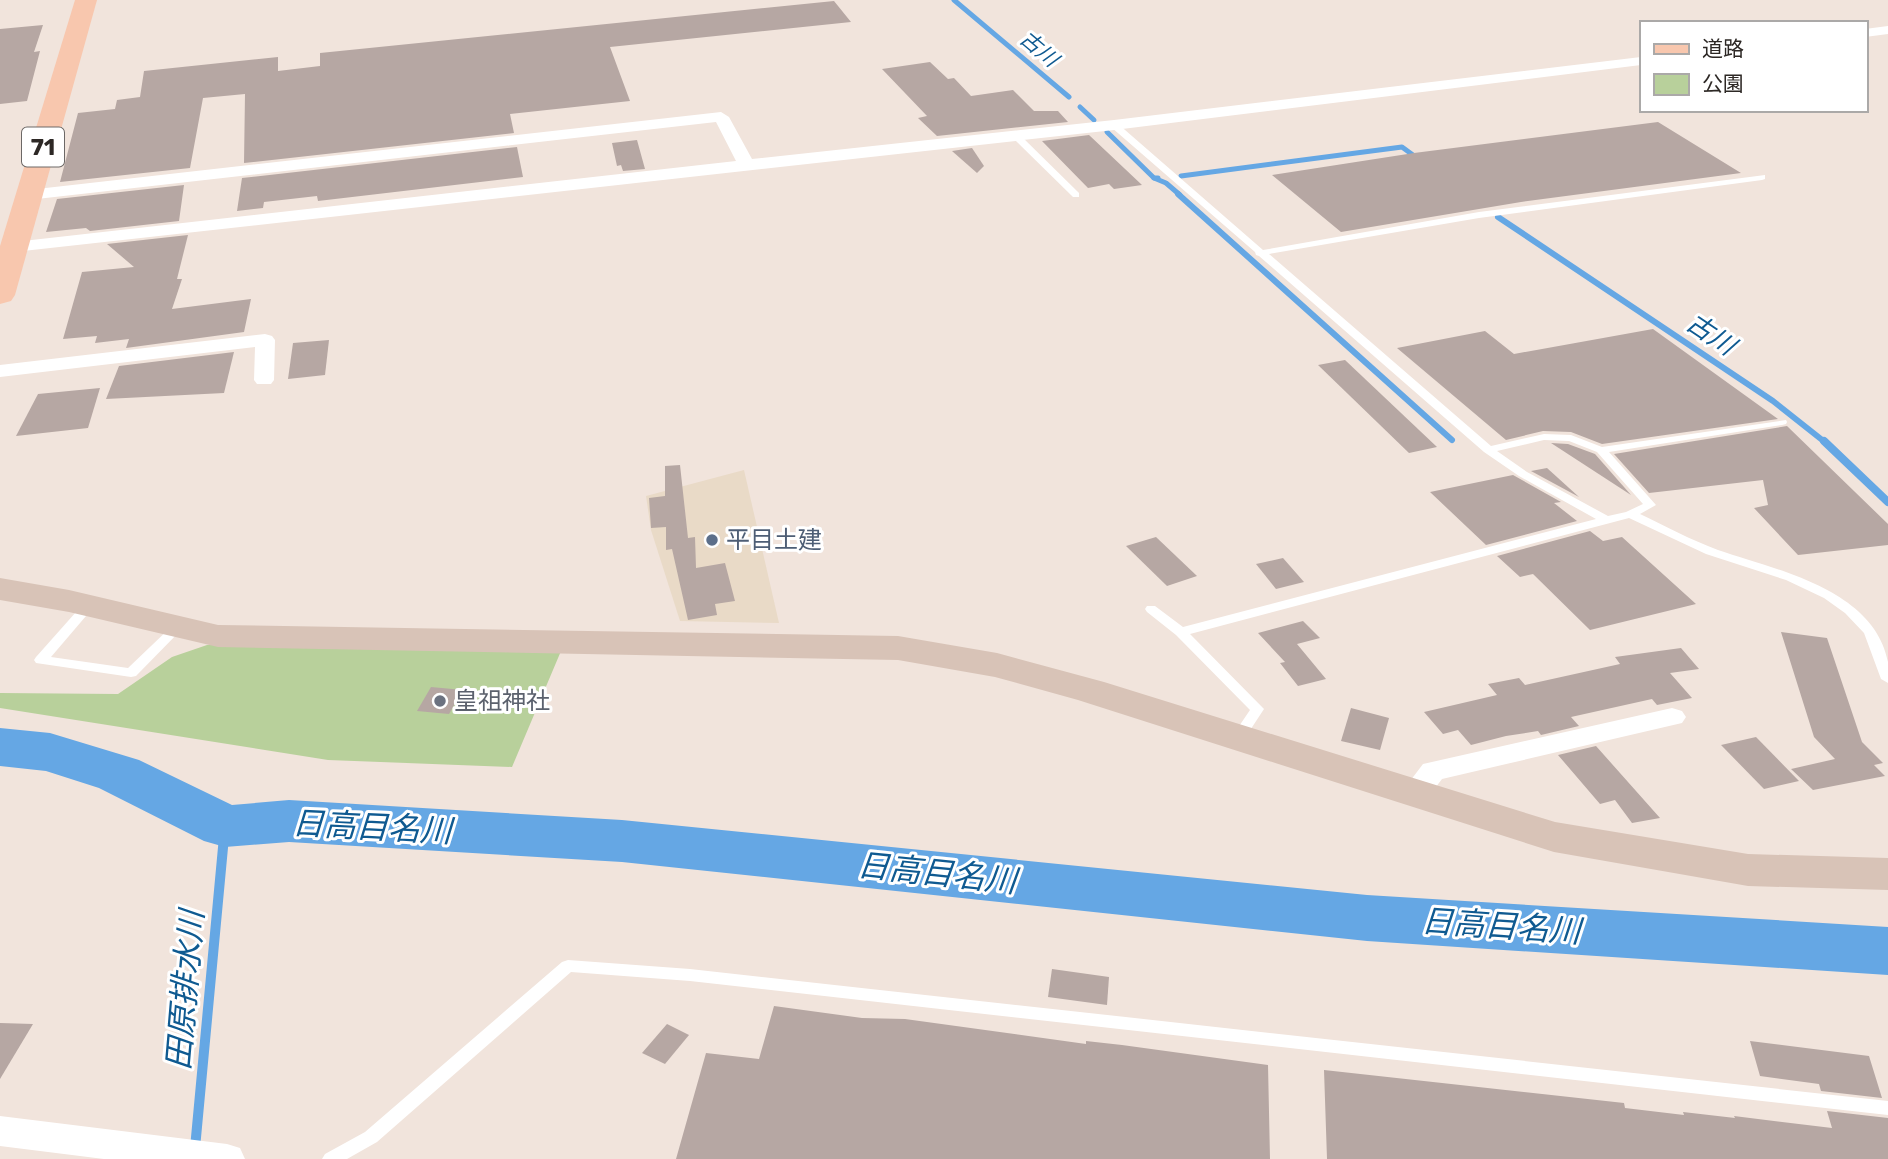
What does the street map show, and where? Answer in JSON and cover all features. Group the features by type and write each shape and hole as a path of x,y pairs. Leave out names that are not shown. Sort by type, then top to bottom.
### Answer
{"main road":[{"name":"71","path":"0,295 86,0"}],"street":[{"path":"1867,33 1888,30"},
{"path":"14,247 1114,125 1640,61"},
{"path":"28,195 721,117 747,165"},
{"path":"0,371 265,341 264,380"},
{"path":"0,589 218,636 898,648 997,665 1091,691 1555,836 1642,854 1748,870 1888,874"},
{"path":"1415,793 1433,771 1672,717"},
{"path":"0,1131 227,1159"}],"lane":[{"path":"1114,125 1488,449 1523,474 1608,520"},
{"path":"1016,136 1076,195"},
{"path":"1259,253 1479,215 1762,177"},
{"path":"1601,450 1782,422"},
{"path":"1181,632 1608,520 1650,505 1601,450 1571,438 1544,437 1488,449"},
{"path":"1630,514 1710,551 1790,577 1829,595 1849,610 1870,632 1888,679"},
{"path":"88,606 41,660 131,673 177,628"},
{"path":"1151,608 1181,632 1257,709 1238,738"},
{"path":"331,1159 371,1137 568,966 717,978 1888,1108"}],"shaded area":[{"path":"744,470 779,623 680,621 651,530 646,496"}],"green space":[{"path":"236,643 561,651 512,767 328,760 0,708 0,693 118,694 172,657 207,645"}],"building":[{"path":"834,1 851,22 610,47 630,101 510,114 514,133 244,163 245,94 203,98 190,168 60,182 78,113 115,109 117,100 140,97 144,71 278,57 278,71 320,66 320,53"},
{"path":"43,25 34,52 40,51 27,101 0,104 0,29"},
{"path":"930,62 948,79 954,78 971,96 1013,90 1034,111 1058,111 1068,122 937,136 918,118 927,116 882,69"},
{"path":"1658,122 1741,173 1521,202 1341,232 1272,175 1414,153"},
{"path":"1089,135 1142,185 1114,189 1109,184 1088,188 1042,141"},
{"path":"637,140 645,169 623,171 621,165 617,166 612,143"},
{"path":"517,147 523,177 318,201 317,196 264,202 263,208 237,211 242,178"},
{"path":"972,148 984,166 977,173 952,151"},
{"path":"184,185 179,221 90,231 86,228 46,232 57,199"},
{"path":"188,235 177,279 182,279 172,309 251,299 244,332 126,348 129,339 95,343 97,336 63,339 82,272 134,267 107,244"},
{"path":"1653,329 1778,419 1602,444 1571,432 1543,431 1506,440 1397,348 1485,331 1514,354"},
{"path":"329,340 325,375 288,379 293,343"},
{"path":"234,352 224,393 106,399 119,366"},
{"path":"1345,360 1437,447 1409,453 1318,365"},
{"path":"100,388 88,428 16,436 38,394"},
{"path":"1787,426 1888,524 1888,545 1798,555 1754,508 1768,505 1763,480 1649,493 1614,454"},
{"path":"1551,443 1568,444 1595,454 1631,495"},
{"path":"680,465 688,538 695,537 696,568 725,563 735,601 715,604 717,615 688,620 672,549 666,550 666,527 651,528 649,498 665,496 665,466"},
{"path":"1547,468 1579,497 1531,471"},
{"path":"1513,475 1561,502 1554,503 1577,521 1486,545 1430,492"},
{"path":"1590,531 1603,541 1622,537 1696,604 1590,630 1533,574 1520,577 1497,556"},
{"path":"1156,537 1197,576 1167,586 1126,546"},
{"path":"1283,558 1304,582 1276,589 1256,564"},
{"path":"1303,621 1320,638 1297,644 1326,679 1298,686 1280,663 1285,662 1258,633"},
{"path":"1781,632 1827,638 1862,742 1883,763 1874,765 1885,776 1813,790 1791,769 1835,759 1814,737"},
{"path":"1681,648 1699,669 1670,673 1692,698 1657,705 1652,699 1571,717 1579,726 1541,735 1538,731 1506,736 1471,745 1458,730 1443,734 1424,712 1497,695 1488,684 1519,678 1525,685 1620,664 1615,657"},
{"name":"皇祖神社","path":"431,687 463,690 449,714 417,711"},
{"path":"1351,708 1389,718 1380,750 1341,741"},
{"path":"1756,737 1799,781 1764,789 1721,745"},
{"path":"1596,746 1660,818 1632,823 1615,800 1600,804 1558,755"},
{"path":"1052,969 1109,977 1107,1005 1048,997"},
{"path":"774,1006 862,1018 905,1019 1268,1065 1270,1159 676,1159 706,1053 759,1059"},
{"path":"0,1023 33,1024 0,1079"},
{"path":"667,1024 689,1035 665,1064 642,1053"},
{"path":"1750,1041 1869,1056 1882,1098 1821,1091 1819,1084 1760,1076"},
{"path":"1324,1070 1624,1103 1625,1108 1684,1115 1683,1112 1735,1118 1734,1116 1832,1128 1827,1111 1888,1118 1888,1159 1327,1159"}],"waterway":[{"name":"古川","path":"954,0 1069,97"},
{"name":"古川","path":"1080,107 1094,120"},
{"name":"古川","path":"1107,132 1154,178"},
{"name":"古川","path":"1181,176 1402,147 1417,158"},
{"path":"1154,178 1166,183 1180,195"},
{"path":"1178,194 1452,440"},
{"name":"古川","path":"1498,217 1773,401 1826,443"},
{"name":"古川","path":"1824,441 1888,502"},
{"name":"日高目名川","path":"0,747 50,752 119,774 225,826 289,821 622,841 1367,918 1888,951"},
{"name":"田原排水川","path":"194,1159 225,826"}],"place":[{"name":"平目土建","path":"712,540"},
{"name":"皇祖神社","path":"440,701"}]}
